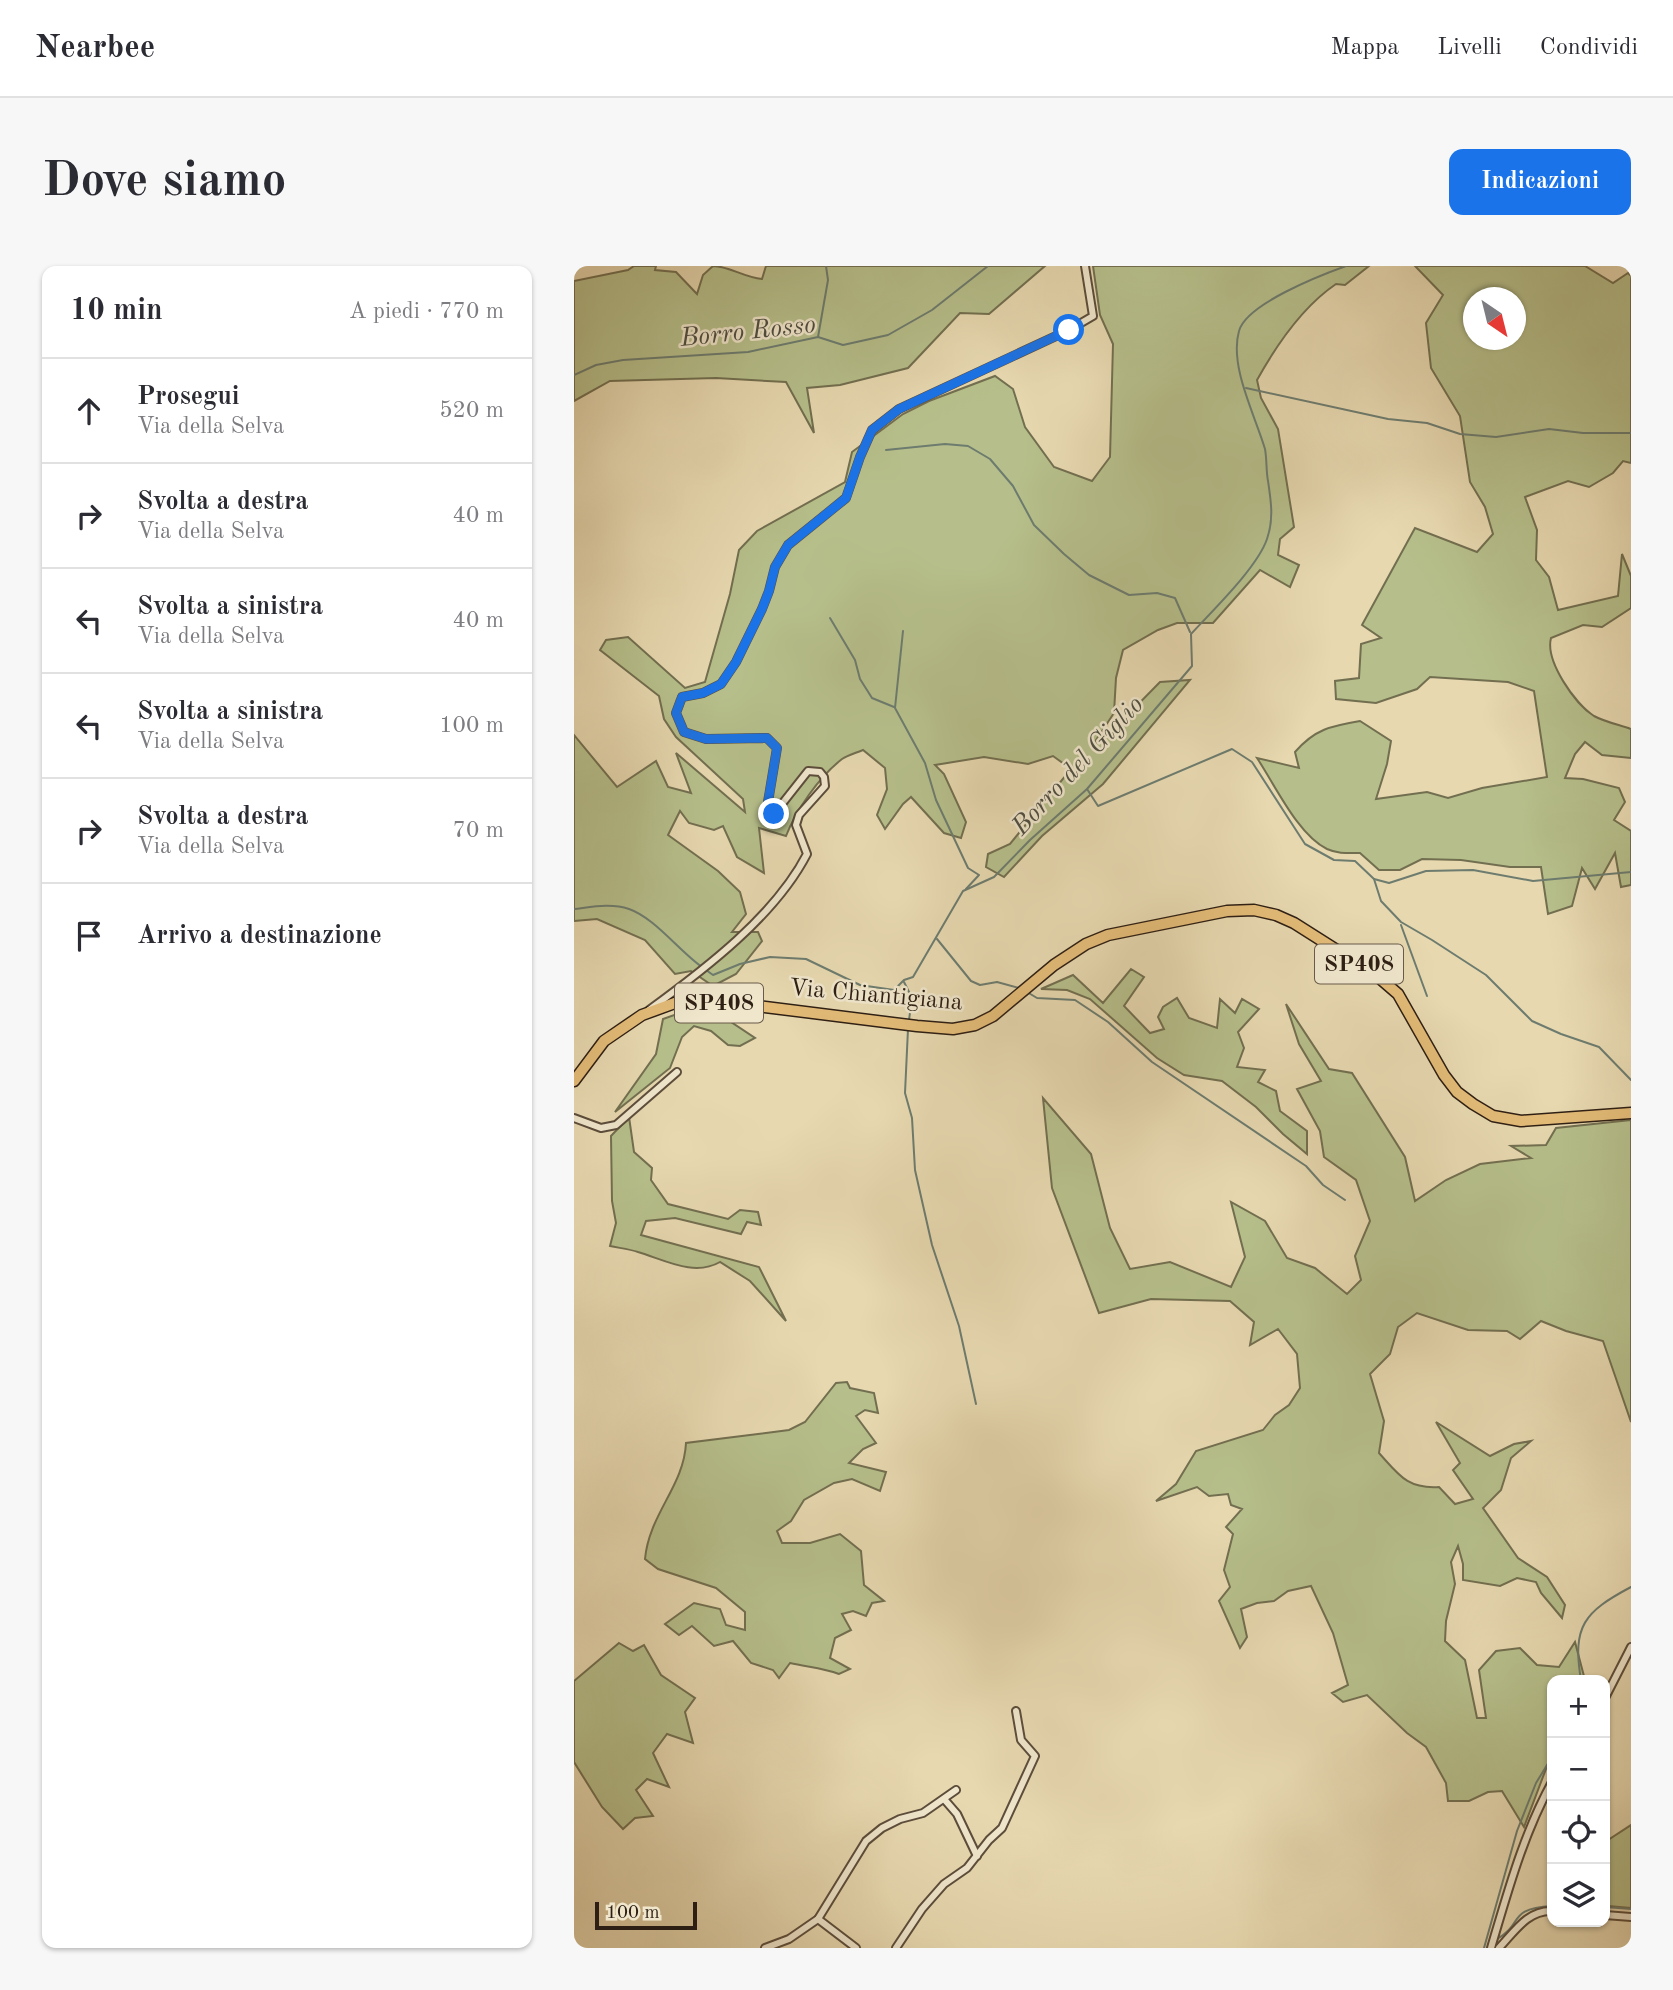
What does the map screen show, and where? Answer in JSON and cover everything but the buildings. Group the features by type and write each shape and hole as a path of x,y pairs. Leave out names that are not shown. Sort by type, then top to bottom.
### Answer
{"main road":[{"name":"Via Chiantigiana","path":"574,1081 604,1041 642,1015 683,1000 741,1004 892,1024 953,1029 975,1026 993,1016 1041,975 1077,949 1108,935 1227,911 1254,910 1276,915 1376,975 1398,994 1451,1083 1473,1104 1493,1116 1521,1121 1631,1113"}],"street":[{"path":"642,1015 736,941 796,876 807,854 796,825 799,816 825,786 820,772 808,771 774,814 766,814 777,748 767,738 706,739 684,732 676,713 682,697 703,693 721,684 736,662 762,609 775,567 788,545 846,498 872,430 899,409 1069,330 1093,316 1084,266"},
{"path":"574,1118 601,1128 616,1125 677,1072"},
{"path":"1610,1688 1631,1647"},
{"path":"896,1948 922,1909 944,1884 967,1868 1003,1828 1035,1756 1021,1740 1016,1711"},
{"path":"765,1948 789,1939 818,1919 866,1841 882,1828 900,1819 923,1813 956,1790"},
{"path":"1491,1947 1519,1852 1547,1791"},
{"path":"944,1799 957,1814 977,1856"},
{"path":"1499,1948 1525,1919 1541,1910 1547,1911"},
{"path":"1610,1915 1631,1917"},
{"path":"818,1919 856,1948"}],"green space":[{"path":"634,266 656,266 655,270 676,272 697,294 703,275 713,266 762,279 766,266 1045,266 989,314 960,313 908,368 840,385 807,388 814,433 786,382 716,378 610,381 574,401 574,281 628,270"},
{"path":"1093,266 1369,266 1345,285 1336,284 1301,315 1257,380 1261,398 1278,429 1294,527 1280,539 1278,555 1299,565 1290,587 1260,570 1213,623 1177,623 1158,630 1123,650 1116,678 1114,713 1092,746 1110,733 1160,682 1190,680 1103,784 1042,836 1004,877 986,867 988,854 1010,844 1071,769 1053,756 1028,764 984,757 935,765 944,774 966,822 961,838 944,833 911,797 885,829 877,815 887,789 885,768 863,750 842,759 825,775 802,805 786,836 759,828 764,873 737,857 723,826 714,830 689,823 680,811 668,835 718,871 740,892 746,914 732,932 758,932 762,941 736,974 713,986 691,971 675,974 645,940 597,919 574,921 574,735 617,787 656,761 668,787 691,793 676,753 745,812 743,799 676,737 664,719 659,696 600,650 606,640 628,637 685,688 705,682 730,594 739,550 757,531 845,482 852,452 903,414 995,376 1013,389 1025,427 1054,467 1092,481 1110,457 1113,344 1100,315"},
{"path":"1415,266 1585,266 1613,283 1628,273 1631,276 1631,463 1623,461 1613,473 1589,487 1568,481 1525,497 1537,530 1536,560 1549,577 1558,610 1618,596 1622,554 1631,576 1631,608 1602,627 1583,625 1551,638 1550,647 1557,670 1578,702 1594,716 1631,729 1631,758 1602,755 1585,742 1575,754 1565,778 1583,779 1619,788 1625,802 1614,820 1631,831 1631,885 1621,887 1615,853 1595,889 1582,868 1572,906 1548,914 1541,867 1422,859 1400,870 1379,870 1360,853 1327,849 1306,833 1257,758 1299,768 1295,752 1310,738 1332,727 1360,721 1391,741 1376,799 1427,792 1448,798 1482,788 1547,777 1534,691 1508,682 1430,677 1417,689 1376,703 1336,699 1335,681 1359,678 1361,644 1381,638 1362,625 1415,528 1477,552 1493,534 1485,507 1470,482 1460,416 1431,368 1426,323 1443,295"},
{"path":"1131,969 1144,977 1124,1006 1150,1033 1164,1029 1158,1017 1163,1007 1177,998 1189,1018 1217,1028 1220,999 1235,1013 1242,999 1259,1009 1238,1032 1244,1048 1237,1067 1265,1070 1258,1082 1276,1091 1280,1111 1307,1131 1307,1154 1256,1107 1222,1081 1184,1075 1157,1058 1090,999 1067,990 1041,989 1073,975 1103,1003"},
{"path":"1286,1004 1329,1069 1352,1073 1405,1157 1415,1201 1446,1180 1480,1164 1531,1158 1511,1146 1546,1145 1556,1128 1631,1120 1631,1422 1603,1341 1541,1321 1520,1339 1507,1331 1468,1330 1417,1313 1398,1327 1390,1354 1370,1374 1384,1421 1379,1453 1404,1479 1419,1486 1439,1487 1455,1504 1473,1499 1453,1470 1460,1463 1436,1422 1490,1456 1514,1444 1531,1441 1511,1458 1501,1490 1483,1508 1518,1558 1547,1577 1565,1605 1562,1618 1541,1593 1536,1582 1517,1578 1500,1586 1463,1580 1463,1564 1458,1546 1451,1562 1455,1584 1446,1621 1445,1641 1465,1660 1477,1718 1486,1718 1479,1670 1496,1651 1520,1648 1537,1665 1559,1667 1575,1642 1584,1675 1547,1675 1547,1766 1524,1827 1502,1791 1488,1792 1469,1801 1448,1801 1446,1783 1426,1747 1367,1695 1343,1702 1332,1693 1348,1685 1333,1633 1311,1586 1288,1591 1274,1601 1241,1609 1247,1637 1240,1648 1219,1601 1230,1587 1224,1570 1233,1534 1226,1527 1242,1509 1231,1505 1228,1494 1209,1496 1197,1487 1156,1501 1176,1484 1196,1451 1263,1430 1275,1415 1289,1405 1300,1388 1297,1354 1278,1329 1250,1345 1254,1322 1230,1301 1151,1299 1099,1313 1052,1188 1043,1098 1091,1154 1110,1228 1130,1269 1170,1262 1231,1287 1245,1257 1231,1202 1265,1221 1287,1258 1315,1268 1347,1294 1361,1280 1355,1256 1370,1221 1356,1180 1324,1157 1320,1131 1297,1089 1321,1081 1299,1044"},
{"path":"694,1008 710,1008 755,1038 740,1046 728,1045 711,1031 694,1026 682,1037 670,1068 615,1112 656,1054 663,1019"},
{"path":"629,1117 634,1152 652,1168 651,1180 668,1204 728,1219 740,1210 758,1212 761,1225 747,1222 741,1234 675,1218 646,1221 641,1235 759,1267 786,1321 750,1281 720,1262 690,1268 610,1246 616,1223 612,1201 611,1136"},
{"path":"847,1382 850,1388 874,1393 878,1413 865,1410 856,1416 876,1443 863,1449 849,1463 886,1472 880,1491 852,1479 834,1483 804,1500 791,1521 777,1531 782,1543 810,1543 840,1534 861,1551 864,1585 884,1601 872,1603 866,1616 853,1611 842,1614 851,1630 835,1638 830,1658 850,1669 839,1674 790,1663 779,1678 773,1670 751,1663 733,1641 714,1646 692,1626 679,1635 665,1624 694,1603 720,1609 726,1625 745,1630 745,1612 716,1588 658,1569 645,1559 648,1543 679,1473 686,1443 789,1430 805,1422 836,1383"},
{"path":"619,1643 633,1651 644,1645 661,1675 695,1698 685,1712 693,1743 667,1734 653,1753 669,1787 647,1779 636,1790 653,1816 635,1818 623,1829 602,1807 574,1762 574,1681"},
{"path":"1631,1825 1631,1908 1610,1906 1610,1839"}],"waterway":[{"path":"818,337 828,280 826,266"},
{"name":"Borro Rosso","path":"574,375 596,365 623,360 748,352 818,337 843,345 888,335 932,310 988,266"},
{"name":"Borro del Giglio","path":"706,970 713,975 740,964 770,957 806,959 860,985 894,990 904,980 913,977 963,891 994,877 1030,840 1087,789 1192,666 1191,634 1244,576 1267,539 1271,510 1266,453 1240,375 1237,359 1239,331 1245,321 1269,301 1303,283 1346,266"},
{"path":"1246,388 1388,419 1427,423 1460,434 1496,437 1549,429 1583,433 1631,433"},
{"path":"886,450 945,444 968,446 990,459 1013,486 1034,525 1064,554 1089,575 1129,595 1157,593 1175,598 1190,632"},
{"path":"830,618 855,660 860,679 872,698 894,707"},
{"path":"903,631 895,708 925,763 936,800 968,868 979,875 966,889"},
{"path":"1087,789 1098,806 1232,749 1252,762 1305,844 1334,860 1355,861 1374,879 1381,901 1401,922 1486,975 1532,1021 1599,1047 1631,1080"},
{"path":"1374,879 1389,883 1426,871 1473,870 1533,881 1631,872"},
{"name":"Borro del Giglio","path":"574,909 608,906 622,907 639,913 702,967"},
{"path":"1401,925 1427,996"},
{"path":"937,939 971,981 980,985 997,982 1019,988"},
{"path":"904,982 912,998 909,1020"},
{"path":"1027,992 1037,998 1075,1000 1108,1022 1152,1062 1306,1166 1323,1185 1345,1200"},
{"path":"908,1029 905,1093 912,1118 915,1170 932,1245 959,1326 976,1404"},
{"path":"1580,1675 1578,1646 1585,1623 1602,1604 1631,1587"},
{"path":"1484,1948 1517,1831 1536,1783 1547,1765"},
{"path":"1497,1939 1528,1910 1547,1907"},
{"path":"1610,1907 1631,1909"}],"route":[{"path":"774,814 766,814 777,748 767,738 706,739 684,732 676,713 682,697 703,693 721,684 736,662 762,609 775,567 788,545 846,498 872,430 899,409 1069,330"}]}
